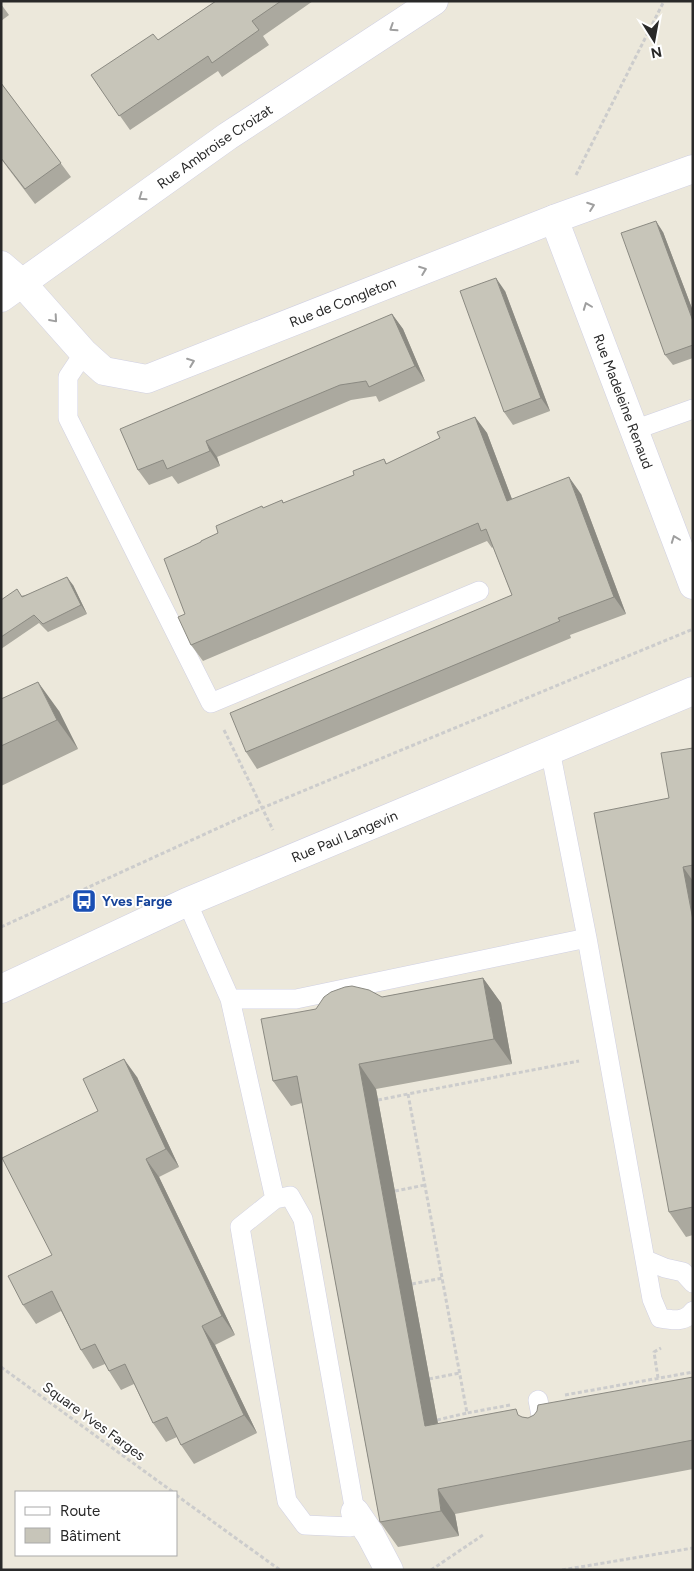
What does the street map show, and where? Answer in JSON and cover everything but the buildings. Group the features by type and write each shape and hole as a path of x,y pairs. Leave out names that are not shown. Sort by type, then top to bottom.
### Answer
{"street":[{"name":"Rue Ambroise Croizat","path":"11,291 228,136 434,1"},
{"name":"Rue de Congleton","path":"1,265 11,291 104,371 147,379 554,219 693,169"},
{"name":"Rue Madeleine Renaud","path":"554,219 693,585"},
{"name":"Rue Paul Langevin","path":"1,989 187,902 693,691"},
{"path":"355,1512 370,1534 389,1570"}],"lane":[{"path":"84,353 68,377 68,418 211,702 479,591"},
{"path":"634,430 693,408"},
{"path":"550,750 587,938 652,1299 660,1318 677,1321 690,1315 693,1311"},
{"path":"187,902 230,999 275,1199"},
{"path":"230,999 296,999 587,938"},
{"path":"290,1196 303,1219 355,1512 350,1527 305,1525 287,1500 240,1226 275,1199 290,1196"},
{"path":"646,1260 665,1268 683,1272 693,1283"},
{"path":"538,1400 544,1432"}],"path":[{"path":"554,219 664,1"},
{"path":"1,927 262,808 693,629"},
{"path":"211,702 287,860"},
{"path":"378,1100 608,1056"},
{"path":"408,1094 467,1412"},
{"path":"395,1191 425,1185"},
{"path":"412,1284 442,1278"},
{"name":"Square Yves Farges","path":"1,1367 172,1491"},
{"path":"437,1420 467,1412 693,1372"},
{"path":"429,1378 460,1373"},
{"path":"630,1383 632,1391"},
{"path":"446,1418 448,1426"},
{"path":"178,1495 280,1570"},
{"path":"431,1570 484,1535"},
{"path":"562,1570 693,1548"}],"place":[{"name":"Yves Farge","path":"84,901"}]}
